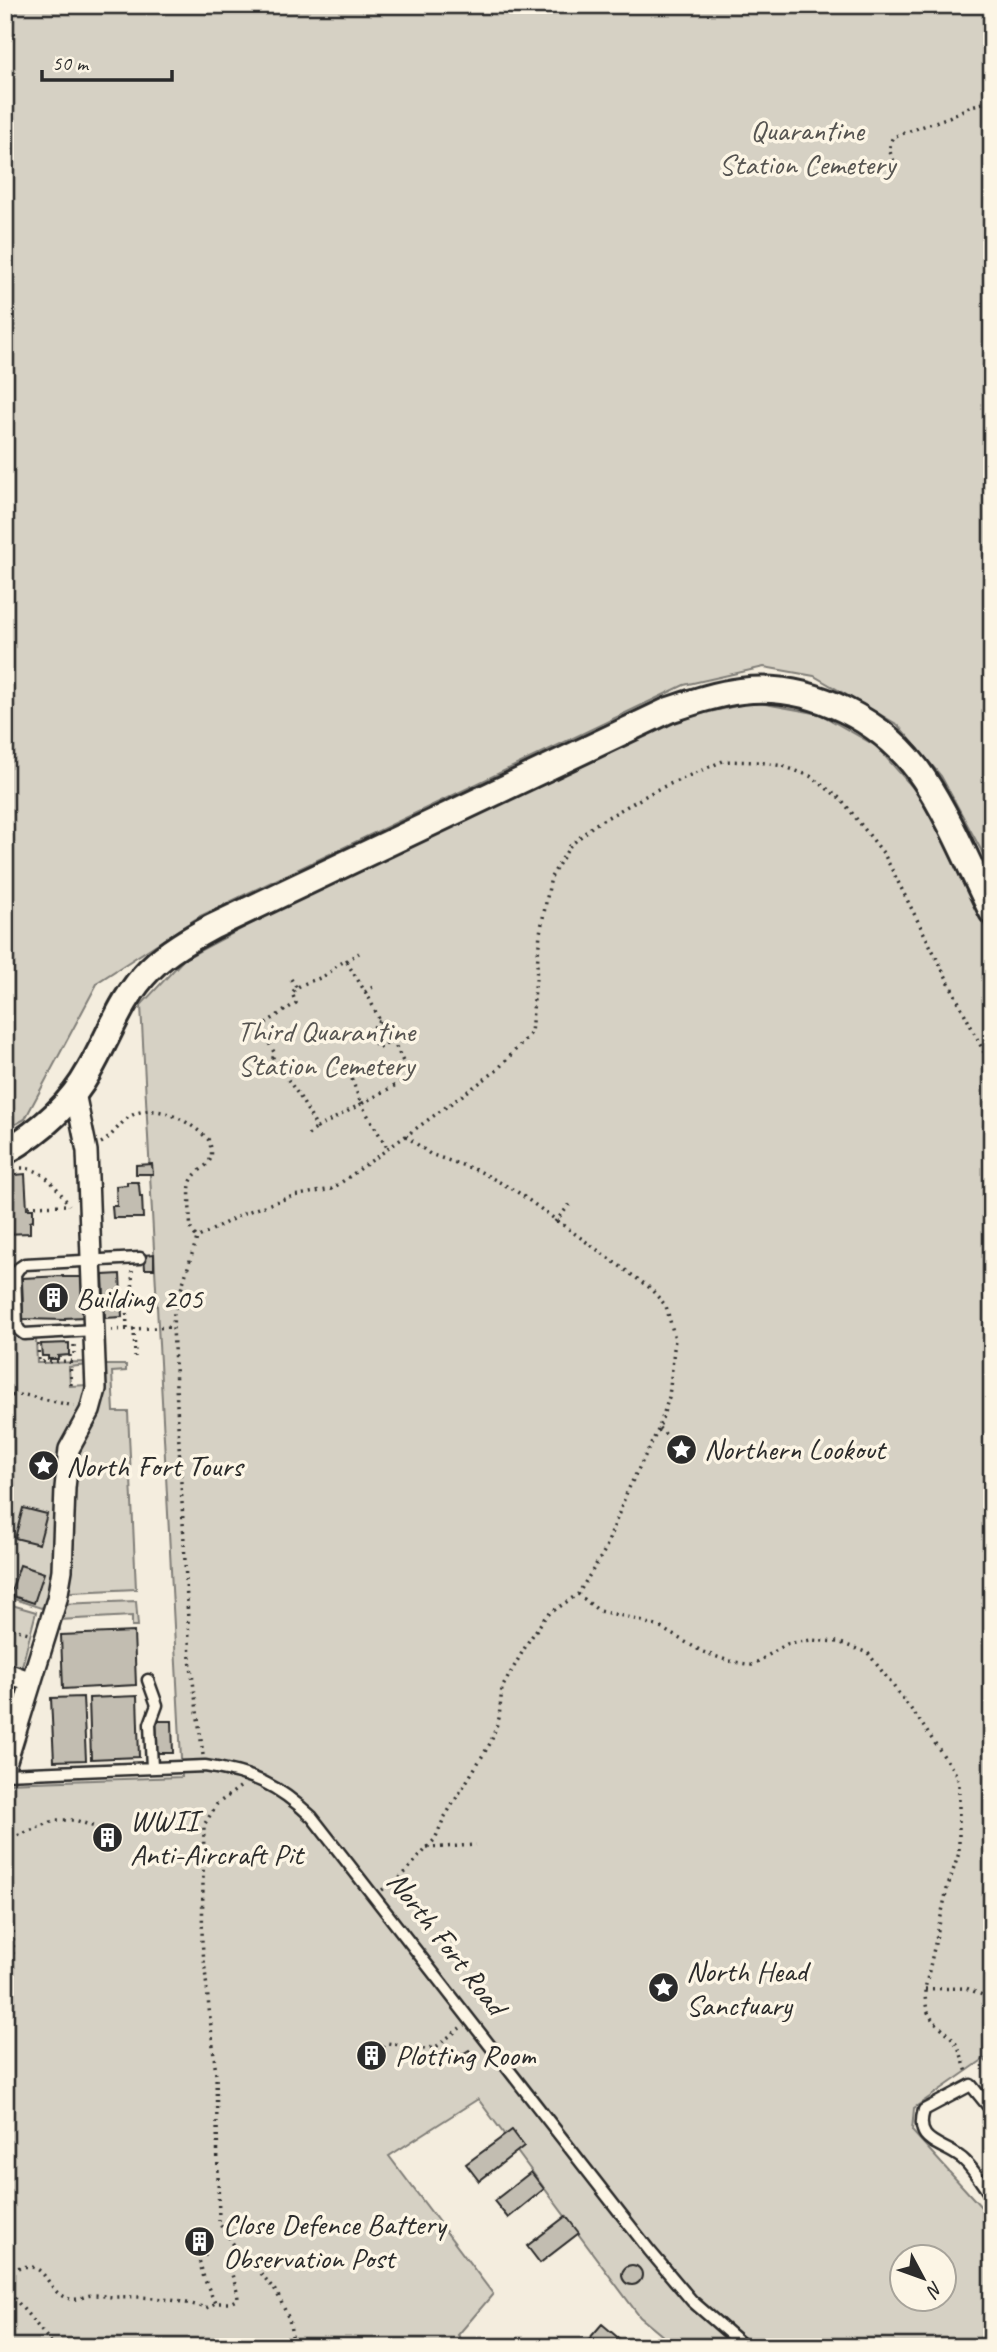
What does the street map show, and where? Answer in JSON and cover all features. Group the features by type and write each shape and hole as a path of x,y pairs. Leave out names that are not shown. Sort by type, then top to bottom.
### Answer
{"street":[{"path":"10,1161 75,1094 134,988 150,969 178,946 212,927 669,710 710,696 743,690 794,692 840,707 888,737 923,777 992,912"},
{"path":"5,1767 57,1599 62,1570 69,1449 90,1411 96,1389 87,1151 75,1094"},
{"path":"5,1676 12,1675 31,1682"}],"lane":[{"path":"95,1330 24,1334 17,1326 15,1274 25,1264 136,1259"},
{"path":"148,1680 157,1705 150,1724 152,1768"},
{"name":"North Fort Road","path":"5,1774 205,1766 253,1777 291,1797 312,1817 649,2250 692,2301 745,2347"},
{"path":"992,2111 971,2085 924,2110 920,2122 925,2134 935,2145 961,2157 992,2197"}],"path":[{"path":"898,166 889,149 893,137 971,106 992,101"},
{"path":"205,1766 190,1659 173,1326 174,1312 198,1238 244,1213 293,1196 332,1189 496,1071 531,1033 540,933 551,877 570,846 594,825 656,790 723,761 783,766 810,776 841,799 884,854 992,1068"},
{"path":"317,1128 300,1097 273,1058 274,1052 260,1027 296,1003 292,993 296,987 328,974 336,966 359,953"},
{"path":"308,1135 407,1079 407,1070 393,1040 346,961"},
{"path":"291,979 296,987"},
{"path":"365,992 373,987"},
{"path":"380,1021 369,1032 378,1048 393,1040"},
{"path":"352,1079 361,1104 388,1149"},
{"path":"119,1128 130,1116 164,1111 174,1114 208,1139 211,1145 211,1160 204,1170 194,1175 189,1186 191,1230 198,1238"},
{"path":"373,1896 401,1877 435,1839 444,1818 491,1742 499,1718 502,1688 528,1642 546,1616 578,1594 605,1550 627,1492 659,1428 669,1397 675,1339 666,1306 650,1288 507,1186 479,1171 430,1154 406,1136"},
{"path":"10,1161 42,1174 57,1188 69,1205"},
{"path":"555,1222 571,1203"},
{"path":"28,1206 89,1205"},
{"path":"127,1329 126,1302 133,1301 136,1259"},
{"path":"95,1330 173,1326"},
{"path":"134,1328 135,1357"},
{"path":"71,1385 70,1355 74,1354 74,1343"},
{"path":"38,1349 38,1362 96,1361"},
{"path":"5,1396 25,1395 49,1399 90,1411"},
{"path":"659,1428 681,1449"},
{"path":"578,1594 599,1611 659,1627 704,1652 729,1661 752,1665 787,1644 811,1640 838,1642 868,1653 918,1717 956,1774 959,1783 959,1853 947,1889 925,1989 925,2003 931,2021 953,2038 971,2085"},
{"path":"5,1627 45,1637"},
{"path":"253,1777 218,1804 204,1825 202,1941 216,2075 219,2223 277,2293 289,2319 295,2347"},
{"path":"5,1841 56,1820 75,1820 95,1827"},
{"path":"427,1848 476,1845"},
{"path":"5,1890 14,1925 13,1962 5,1992"},
{"path":"925,1989 967,1988 992,1999"},
{"path":"383,2047 387,2043 425,2049 437,2046 470,2021"},
{"path":"191,2236 215,2303"},
{"path":"198,2256 207,2254 205,2248"},
{"path":"5,2273 31,2267 40,2271 65,2298 78,2300 88,2295 132,2295 206,2308 215,2303 230,2303 237,2299 237,2283 231,2271 230,2260 238,2249"},
{"path":"5,2287 55,2347"}],"green space":[{"name":"Quarantine Station Cemetery","path":"26,5 992,5 992,870 941,776 898,725 814,676 764,667 684,685 200,916 98,982 25,1119 5,1130 5,12"},
{"name":"Third Quarantine Station Cemetery","path":"754,702 820,714 876,746 923,799 992,941 992,2068 984,2059 914,2108 912,2131 992,2219 992,2331 965,2347 676,2347 640,2317 478,2099 389,2156 493,2294 458,2335 468,2347 5,2347 5,1783 182,1777 141,1005 184,959 349,872 674,720"},
{"path":"5,1263 11,1264 12,1328 19,1337 36,1339 37,1363 90,1362 88,1365 69,1367 70,1386 88,1385 102,1365 126,1365 126,1371 112,1372 114,1412 128,1412 136,1589 72,1592 41,1608 5,1596"},
{"path":"136,1601 138,1626 132,1626 132,1616 59,1620 60,1630 52,1630 61,1604"},
{"path":"5,1603 36,1612 5,1732"}],"building":[{"path":"152,1164 153,1174 136,1174 136,1165"},
{"path":"25,1174 27,1209 33,1209 30,1233 5,1234 5,1176"},
{"path":"127,1182 138,1182 143,1218 113,1218 112,1206 117,1206 116,1186 127,1185"},
{"path":"154,1254 154,1269 145,1269 144,1255"},
{"path":"120,1274 122,1317 105,1318 103,1275"},
{"name":"Building 205","path":"82,1277 84,1317 65,1320 23,1319 22,1278"},
{"path":"69,1343 69,1355 58,1356 58,1359 42,1356 41,1344"},
{"path":"23,1508 47,1514 39,1544 15,1538"},
{"path":"20,1565 44,1573 34,1603 10,1595"},
{"path":"134,1632 136,1685 63,1689 61,1635"},
{"path":"137,1696 139,1757 91,1759 89,1698"},
{"path":"83,1697 86,1760 54,1761 51,1698"},
{"path":"156,1721 172,1721 173,1753 157,1753"},
{"name":"WWII Anti-Aircraft Pit","path":"107,1828 114,1831 117,1838 114,1845 107,1848 100,1845 97,1838 100,1831"},
{"name":"Plotting Room","path":"377,2047 381,2053 368,2063 363,2057"},
{"path":"469,2050 476,2060 465,2067 458,2057"},
{"path":"512,2130 524,2146 479,2181 466,2164"},
{"path":"531,2172 544,2189 508,2218 494,2201"},
{"path":"566,2216 579,2233 540,2263 527,2246"},
{"name":"Close Defence Battery Observation Post","path":"201,2231 206,2248 199,2250 193,2234"},
{"path":"628,2265 636,2265 642,2275 636,2285 628,2285 622,2279 622,2271"},
{"path":"602,2324 629,2347 582,2347"}],"place":[{"name":"Building 205","path":"53,1298"},
{"name":"Northern Lookout","path":"681,1449"},
{"name":"North Fort Tours","path":"43,1466"},
{"name":"WWII Anti-Aircraft Pit","path":"107,1837"},
{"name":"North Head Sanctuary","path":"663,1988"},
{"name":"Plotting Room","path":"372,2055"},
{"name":"Close Defence Battery Observation Post","path":"200,2241"}]}
